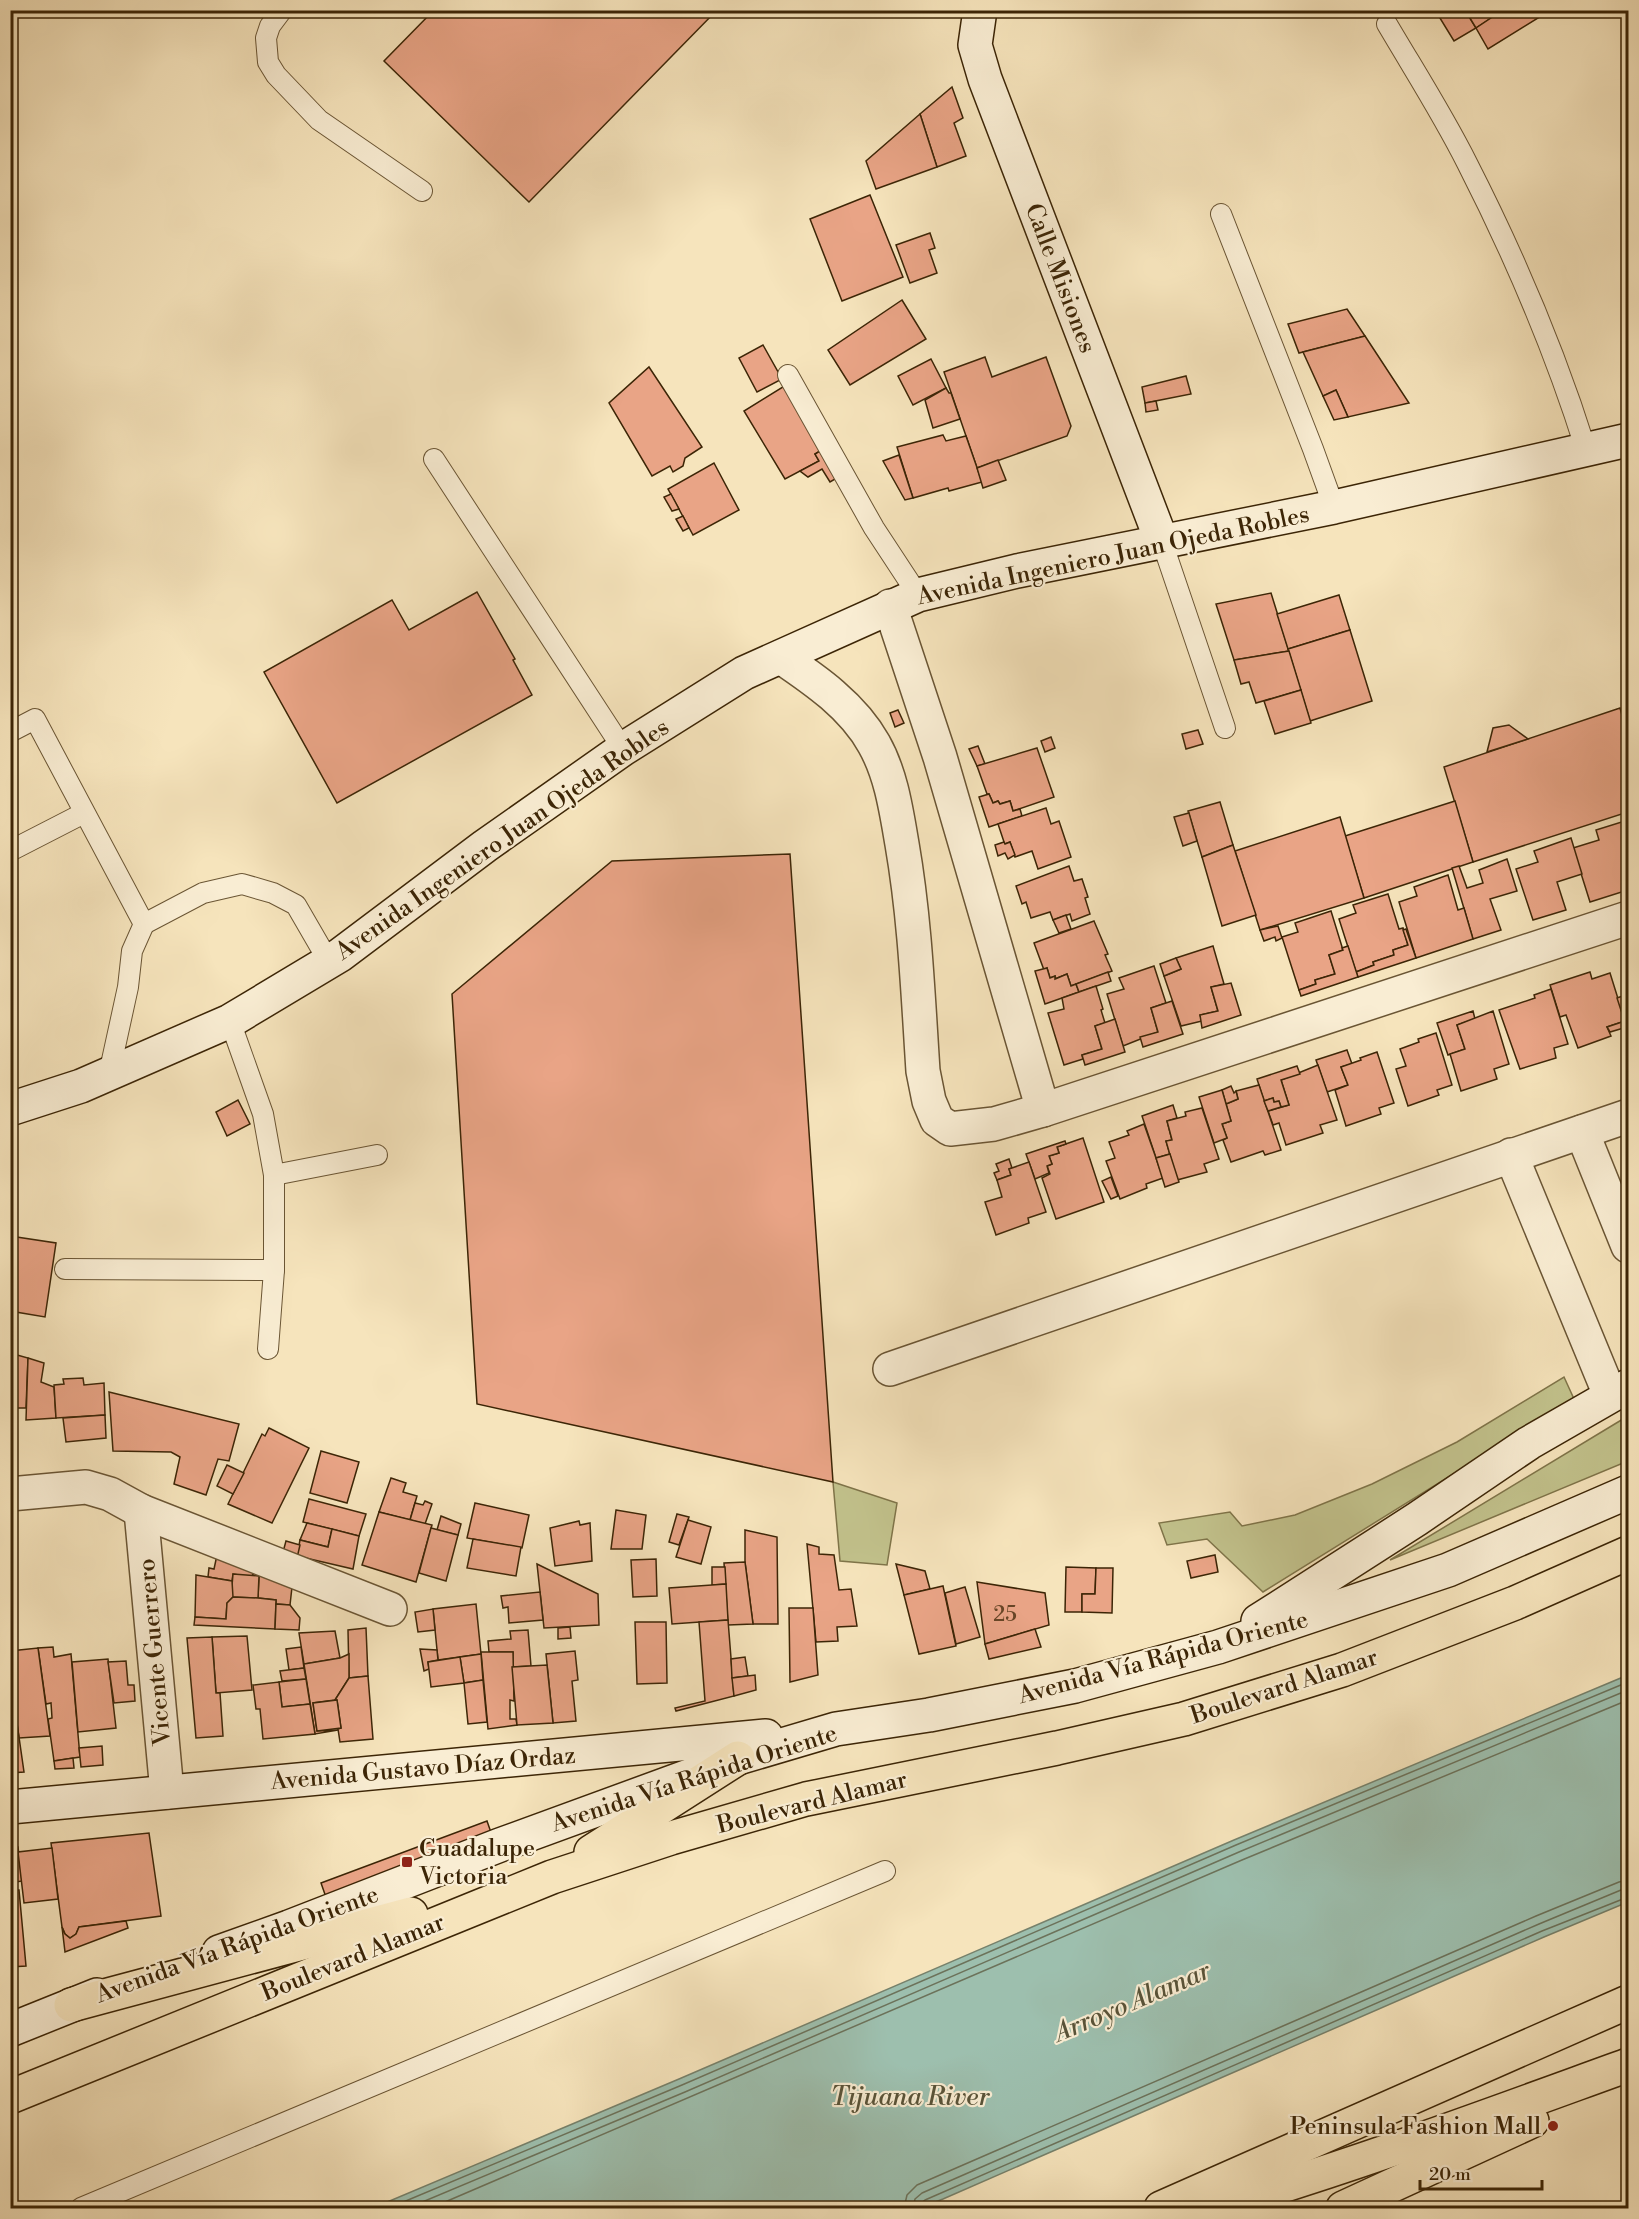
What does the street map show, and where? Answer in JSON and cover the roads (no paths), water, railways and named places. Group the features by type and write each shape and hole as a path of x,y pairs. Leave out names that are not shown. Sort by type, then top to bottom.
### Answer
{"highway":[{"name":"Boulevard Alamar","path":"10,2097 552,1877 671,1838 806,1799 1057,1748 1184,1719 1342,1670 1515,1603 1629,1553"},
{"path":"71,2005 552,1877 738,1758"},
{"path":"1161,2208 1629,2002"},
{"path":"1210,2208 1359,2161 1629,2065"},
{"path":"1343,2208 1629,2076"}],"street":[{"name":"Calle Misiones","path":"980,10 975,45 985,79 1162,542"},
{"name":"Avenida Ingeniero Juan Ojeda Robles","path":"10,1109 81,1086 230,1021 329,962 485,846 623,749 744,674 904,601 1017,572 1334,507 1629,440"},
{"path":"904,601 940,758 1042,1110"},
{"path":"781,657 816,681 842,704 873,742 886,771 896,810 909,886 923,1071 929,1101 937,1120 950,1129 994,1124 1042,1110 1629,918"},
{"path":"890,1369 1629,1116"},
{"path":"1582,1132 1629,1246"},
{"path":"1218,1647 1417,1519 1529,1443 1619,1390 1511,1155"},
{"path":"10,1494 86,1487 110,1494 141,1511 390,1609"},
{"name":"Avenida Vía Rápida Oriente","path":"10,2030 71,2005 289,1927 500,1845 738,1758 836,1729 929,1715 1075,1686 1218,1647 1448,1570 1629,1492"},
{"name":"Vicente Guerrero","path":"141,1511 167,1792"},
{"name":"Avenida Gustavo Díaz Ordaz","path":"10,1807 836,1729"}],"lane":[{"path":"282,10 270,26 266,38 268,62 276,75 318,120 422,191"},
{"path":"1387,24 1466,162 1509,252 1549,344 1586,450"},
{"path":"1221,214 1334,507"},
{"path":"788,375 874,528 904,601"},
{"path":"434,459 623,749"},
{"path":"1162,542 1225,728"},
{"path":"10,732 34,719 144,924"},
{"path":"10,851 84,813"},
{"path":"109,1074 128,987 132,951 144,924 203,893 242,884 273,893 296,905 329,962"},
{"path":"230,1021 263,1113 274,1175 274,1270 268,1349"},
{"path":"274,1175 377,1155"},
{"path":"65,1269 274,1270"},
{"path":"81,2208 885,1871"}],"water":[{"name":"Tijuana River","path":"1628,1675 1628,1902 943,2199 920,2208 373,2208 1234,1840"}],"place":[{"name":"Guadalupe Victoria","path":"407,1862"},
{"name":"Peninsula Fashion Mall","path":"1553,2126"}],"water label":[{"name":"Arroyo Alamar","path":"1132,2001"}]}
